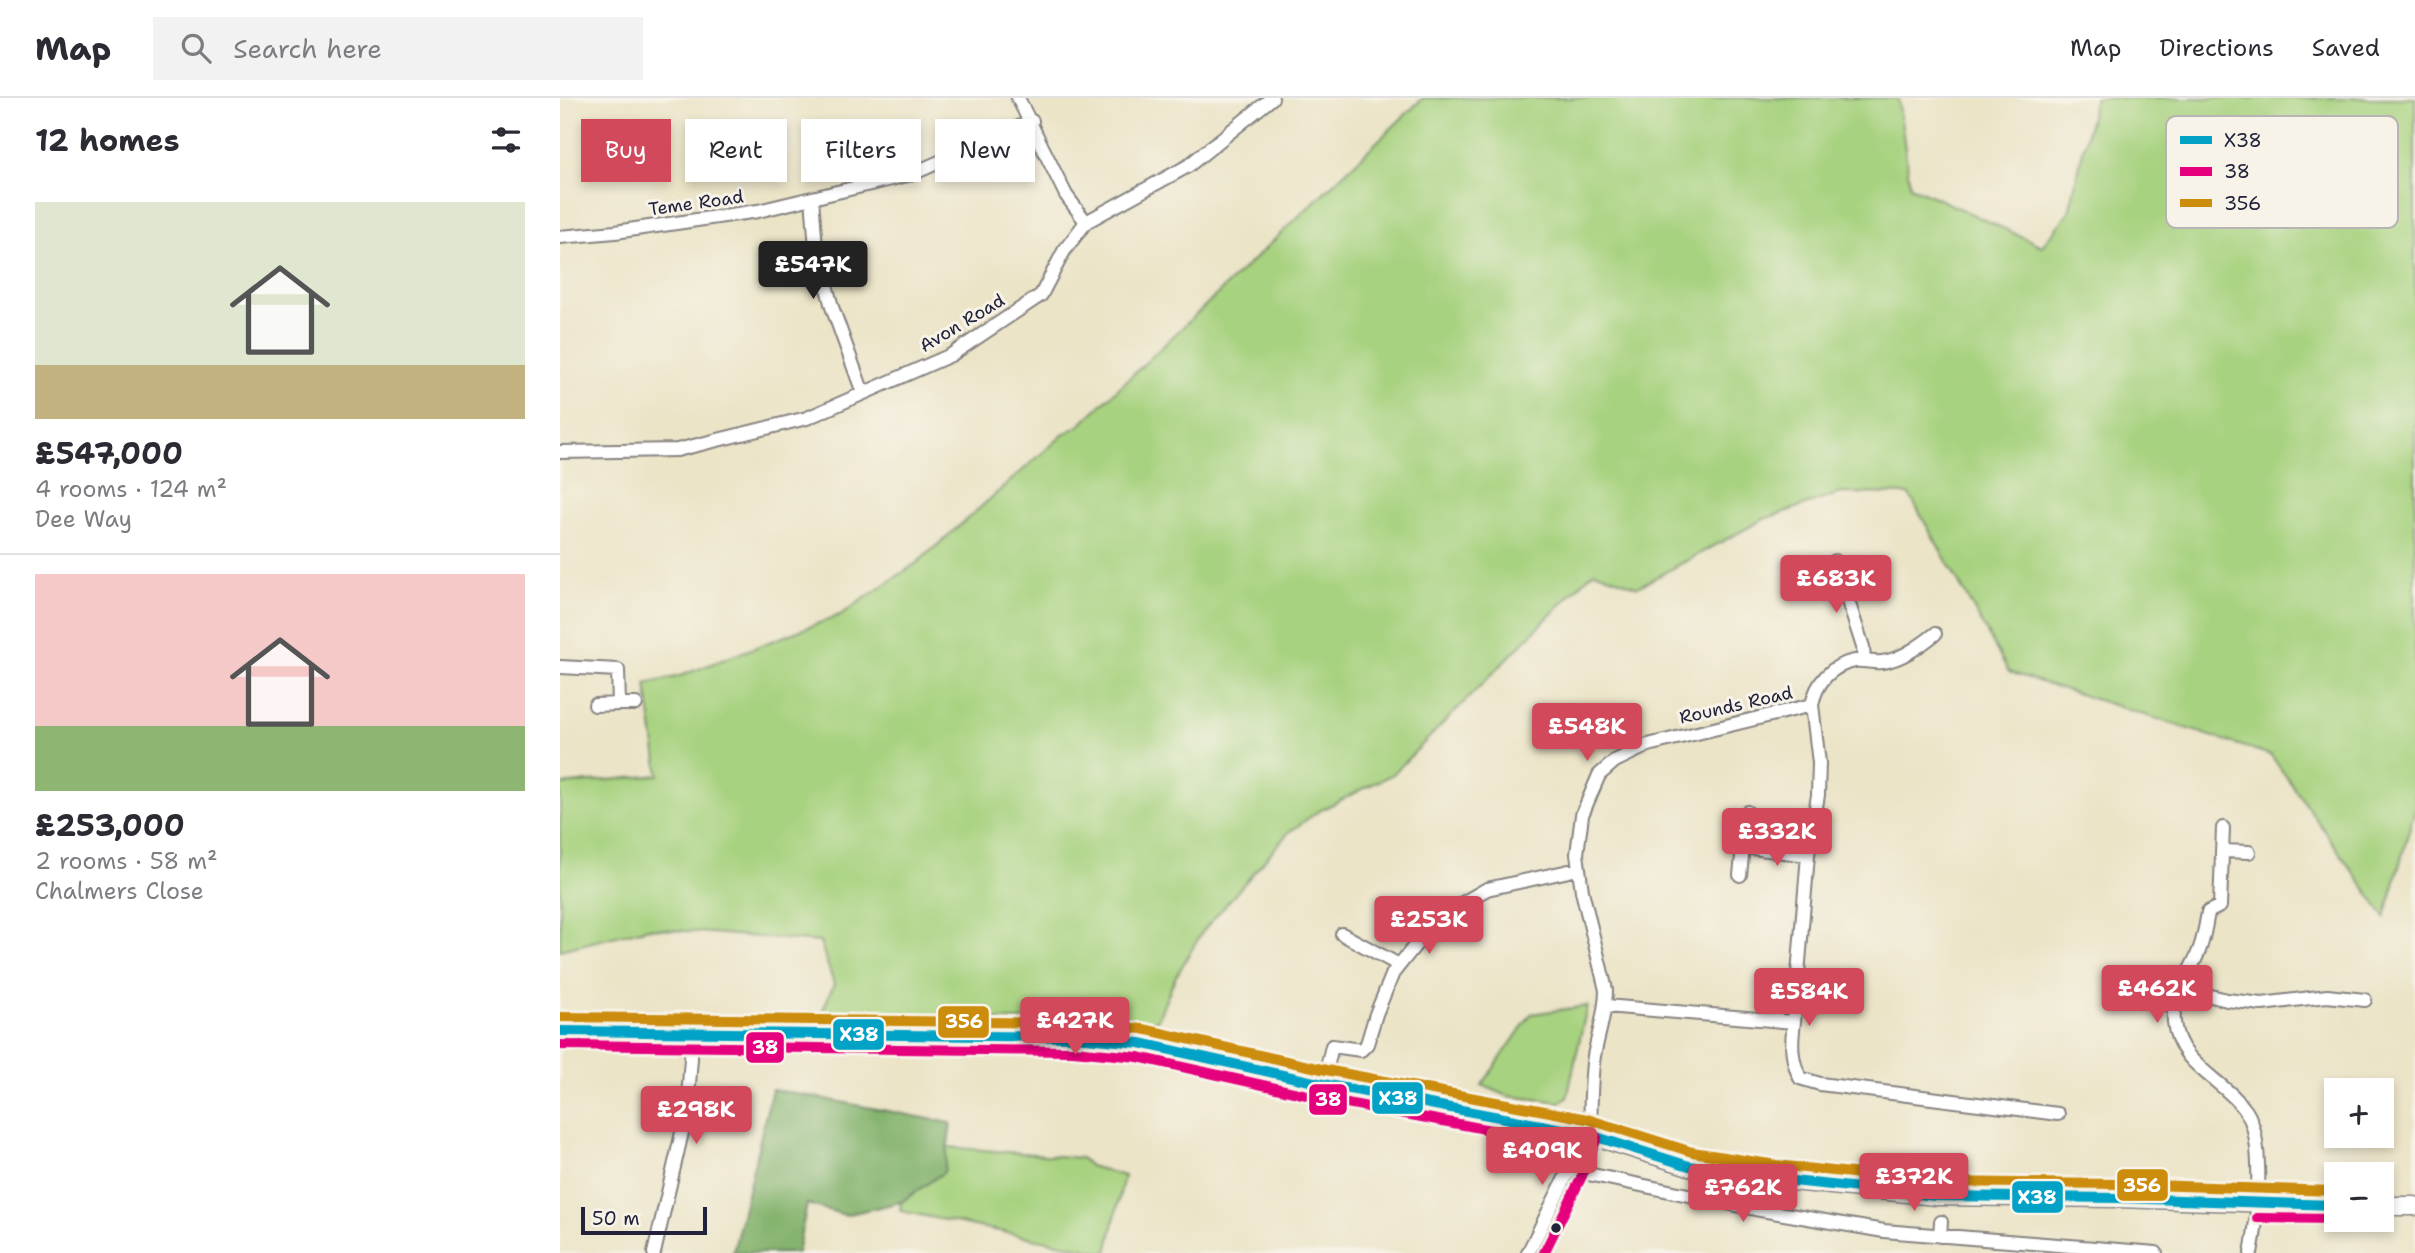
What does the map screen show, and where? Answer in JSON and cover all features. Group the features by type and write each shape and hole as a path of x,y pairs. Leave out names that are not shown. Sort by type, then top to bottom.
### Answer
{"main road":[{"path":"560,1031 1074,1037 1140,1043 1323,1084 1587,1134 1689,1166 1814,1184 1936,1196 2118,1198 2324,1205"},
{"path":"2394,1206 2415,1206"}],"street":[{"path":"1018,98 1031,119"},
{"name":"Avon Road","path":"560,452 677,450 807,418 951,355 1041,295 1064,251 1086,222 1188,166 1272,98"},
{"path":"1035,128 1066,195 1086,222"},
{"name":"Teme Road","path":"560,237 615,232 758,211 912,174 935,164"},
{"path":"812,198 816,248 822,271 863,393"},
{"path":"1835,561 1852,611 1864,661"},
{"name":"Rounds Road","path":"1528,1253 1587,1134 1597,1038 1606,1006 1605,981 1578,869 1577,853 1582,815 1599,775 1611,763 1629,752 1667,740 1812,705 1819,684 1828,673 1848,663 1884,662 1918,647 1935,634"},
{"path":"560,667 618,670 619,704"},
{"path":"595,705 636,704"},
{"path":"1812,705 1816,720 1819,763 1818,795 1808,855 1791,1046 1793,1063 1800,1079 1819,1084 2058,1114"},
{"path":"1740,875 1746,813"},
{"path":"2223,828 2220,906 2208,912 2200,948 2179,988 2173,1006 2177,1039 2186,1055 2244,1109 2252,1122 2257,1143 2257,1204 2251,1253"},
{"path":"1743,847 1808,855"},
{"path":"2222,851 2249,852"},
{"path":"1323,1084 1332,1046 1361,1050 1367,1044 1393,973 1433,923 1466,899 1487,889 1578,869"},
{"path":"1342,934 1399,965"},
{"path":"2179,988 2227,1000 2262,1004 2327,996 2365,1000"},
{"path":"1606,1006 1794,1022"},
{"path":"654,1253 687,1111 693,1032"},
{"path":"1569,1170 1755,1209 1884,1231 2156,1253"},
{"path":"1940,1236 1941,1222"}],"green space":[{"path":"1423,98 1898,98 1910,186 2042,246 2069,212 2095,98 2415,98 2415,809 2385,917 2271,755 2009,672 1909,494 1841,493 1764,519 1638,587 1594,571 1393,774 1317,812 1288,833 1202,932 1175,978 1157,1021 819,1019 834,984 820,942 649,928 560,950 560,785 659,775 646,684 680,676 840,615 918,562 1064,434 1080,425"},
{"path":"1587,1006 1567,1098 1560,1102 1508,1096 1482,1085 1531,1014"},
{"path":"772,1089 951,1123 944,1172 901,1202 845,1215 807,1204 797,1253 733,1253"},
{"path":"947,1147 1081,1158 1090,1166 1124,1176 1107,1253 900,1211 901,1202 944,1172"}],"transit line":[{"name":"356","path":"560,1017 1074,1023 1143,1029 1326,1070 1587,1119 1692,1152 1776,1165 1937,1182 2324,1191"},
{"name":"X38","path":"560,1031 1074,1037 1140,1043 1323,1084 1584,1133 1689,1166 1774,1179 1936,1196 2324,1205"},
{"name":"38","path":"560,1045 1073,1051 1138,1057 1320,1098 1581,1147"},
{"name":"38","path":"1544,1253 1582,1176 1597,1138"},
{"name":"38","path":"2257,1218 2324,1219"}]}
